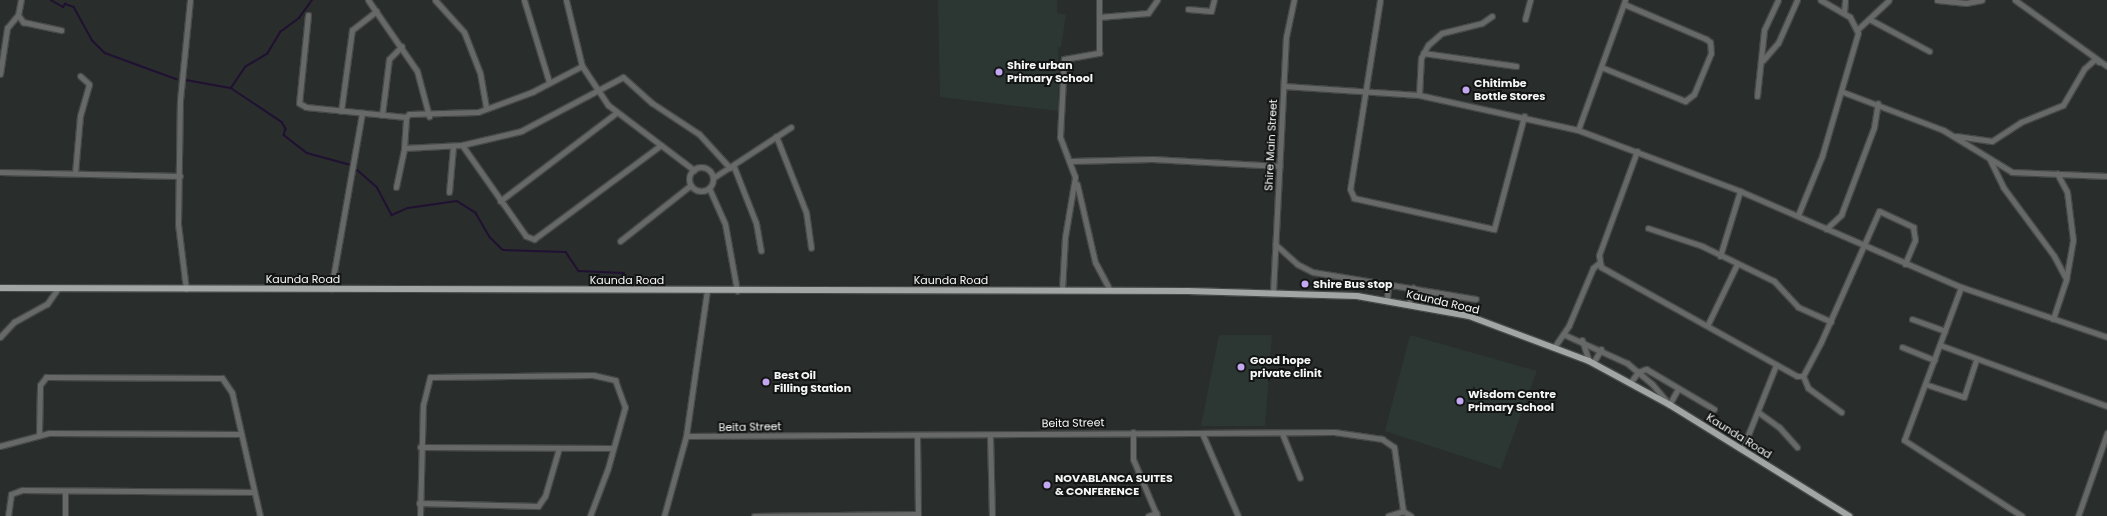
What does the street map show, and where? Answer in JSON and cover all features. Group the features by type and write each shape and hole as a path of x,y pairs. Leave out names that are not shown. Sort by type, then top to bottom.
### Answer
{"main road":[{"name":"Kaunda Road","path":"0,288 737,291 1110,290 1273,292 1387,300 1409,303 1469,316 1555,346 1591,362 1669,404 1849,516"}],"street":[{"path":"0,74 7,28 18,15 20,0"},
{"path":"186,289 178,224 180,176 180,100 190,0"},
{"path":"368,0 402,46 417,71 429,116"},
{"path":"436,0 464,32 480,73 486,108"},
{"path":"524,0 549,82"},
{"path":"566,0 582,66 616,113 694,170 707,168 713,178"},
{"path":"1099,0 1099,53 1064,59 1060,137 1076,177 1094,262 1110,290"},
{"path":"1099,17 1148,13 1157,0"},
{"path":"1188,9 1211,11 1214,0"},
{"name":"Shire Main Street","path":"1273,292 1286,37 1294,0"},
{"path":"1380,0 1364,89 1350,189 1354,198 1490,230 1498,222 1524,116"},
{"path":"1525,19 1530,0"},
{"path":"1757,96 1763,60 1764,30 1778,0"},
{"path":"1763,60 1778,43 1797,0"},
{"path":"1820,0 1844,12 1858,29"},
{"path":"1844,12 1845,0"},
{"path":"1798,214 1843,92 1858,29 1871,20 1889,0"},
{"path":"1937,0 1982,0"},
{"path":"2014,0 2107,66"},
{"path":"1578,130 1600,67 1624,2 1710,42 1711,53 1694,94 1685,101 1600,67"},
{"path":"341,110 352,30 376,11"},
{"path":"18,15 23,22 61,30"},
{"path":"308,15 299,103 382,115 406,117 429,116 486,108 549,82 582,66"},
{"path":"1419,95 1423,53 1442,33 1482,23 1492,16"},
{"path":"1871,20 1929,51"},
{"path":"382,115 389,59 402,46"},
{"path":"1423,53 1516,66"},
{"path":"1949,134 1975,140 1996,140 2020,122 2065,104 2079,77 2097,60"},
{"path":"75,173 80,116 89,84 80,76"},
{"path":"404,148 462,146 521,131 623,77 652,103 699,134 732,168 756,223 761,251"},
{"path":"1284,86 1364,89 1419,95 1524,116 1578,130 1637,151 1798,214 1862,246 1961,287 2107,337"},
{"path":"1843,92 1878,103 1949,134 2012,172 2107,176"},
{"path":"1826,228 1841,214 1874,126 1878,103"},
{"path":"331,289 362,113"},
{"path":"500,201 616,113"},
{"path":"396,187 404,148 406,117"},
{"path":"737,291 725,224 709,188 713,178 732,168 790,127"},
{"path":"776,136 806,212 811,248"},
{"path":"462,146 526,236 534,239 661,145"},
{"path":"449,192 453,147"},
{"path":"1555,346 1563,334 1593,268 1599,263 1637,151"},
{"path":"1070,160 1152,159 1280,166"},
{"path":"1990,160 2004,187 2054,256 2066,280"},
{"path":"694,170 690,178 692,185 700,190 709,188"},
{"path":"0,172 180,176"},
{"path":"2053,319 2066,280 2073,240 2066,192 2057,173"},
{"path":"1062,290 1065,237 1076,177"},
{"path":"620,241 692,185"},
{"path":"1720,256 1740,191"},
{"path":"1803,376 1831,322 1862,246 1879,211 1909,222 1913,227 1915,240 1905,264"},
{"path":"1648,228 1702,246 1780,285 1804,312 1831,322"},
{"path":"1275,244 1297,264 1313,272 1413,287 1476,299"},
{"path":"1599,263 1608,273 1708,324 1776,365 1803,376 1808,388 1841,412"},
{"path":"1708,324 1737,264"},
{"path":"1387,300 1388,283"},
{"path":"1409,303 1413,287"},
{"path":"1961,287 1904,440 2022,516"},
{"path":"0,337 14,322 47,304 58,288"},
{"path":"664,516 686,436 707,290"},
{"path":"1912,318 1945,331"},
{"path":"1563,334 1582,340 1600,349 1638,372 1669,404 1678,389"},
{"path":"1582,340 1591,362"},
{"path":"1940,345 2107,406"},
{"path":"1902,347 1935,360"},
{"path":"1591,362 1600,349"},
{"path":"1925,384 1964,397 1976,359"},
{"path":"1742,450 1776,365"},
{"path":"1630,383 1638,372 1646,369 1714,409"},
{"path":"420,516 420,447 423,405 430,377 593,375 615,380 623,394 624,416 590,516"},
{"path":"39,434 40,385 46,377 131,376 222,378 232,393 260,516"},
{"path":"1758,412 1779,427 1797,447"},
{"path":"1133,432 1133,459 1156,514 1148,516"},
{"name":"Beita Street","path":"686,436 990,435 1133,432 1334,432 1389,442 1394,448 1403,511"},
{"path":"1202,433 1238,516"},
{"path":"1282,433 1300,478"},
{"path":"2078,516 2107,433"},
{"path":"0,446 39,434 241,434"},
{"path":"754,516 918,515 917,435"},
{"path":"990,435 992,516"},
{"path":"420,447 613,448"},
{"path":"419,503 538,506 545,496 560,448"},
{"path":"8,516 8,500 16,491 254,492"},
{"path":"65,491 66,516"},
{"path":"1388,516 1403,511 1411,516"}],"shaded area":[{"name":"Shire urban Primary School","path":"938,0 1057,0 1057,13 1066,15 1061,47 1058,47 1059,111 940,97"},
{"name":"Good hope private clinit","path":"1219,335 1272,335 1265,426 1201,426"},
{"name":"Wisdom Centre Primary School","path":"1410,335 1537,371 1501,469 1385,431"}],"waterway":[{"path":"51,0 63,7 65,4 74,7 93,41 105,53 176,79"},
{"path":"231,88 245,67 267,54 280,32 299,18 312,0"},
{"path":"186,80 231,88 282,122 286,129 284,135 307,153 351,165"},
{"path":"354,167 377,187 392,215 408,208 457,201 476,213 490,237 503,250 566,252 579,271 624,273"}],"place":[{"name":"Shire urban Primary School","path":"999,72"},
{"name":"Chitimbe Bottle Stores","path":"1466,90"},
{"name":"Shire Bus stop","path":"1305,284"},
{"name":"Good hope private clinit","path":"1241,367"},
{"name":"Best Oil Filling Station","path":"766,382"},
{"name":"Wisdom Centre Primary School","path":"1460,401"},
{"name":"NOVABLANCA SUITES & CONFERENCE","path":"1047,485"}]}
